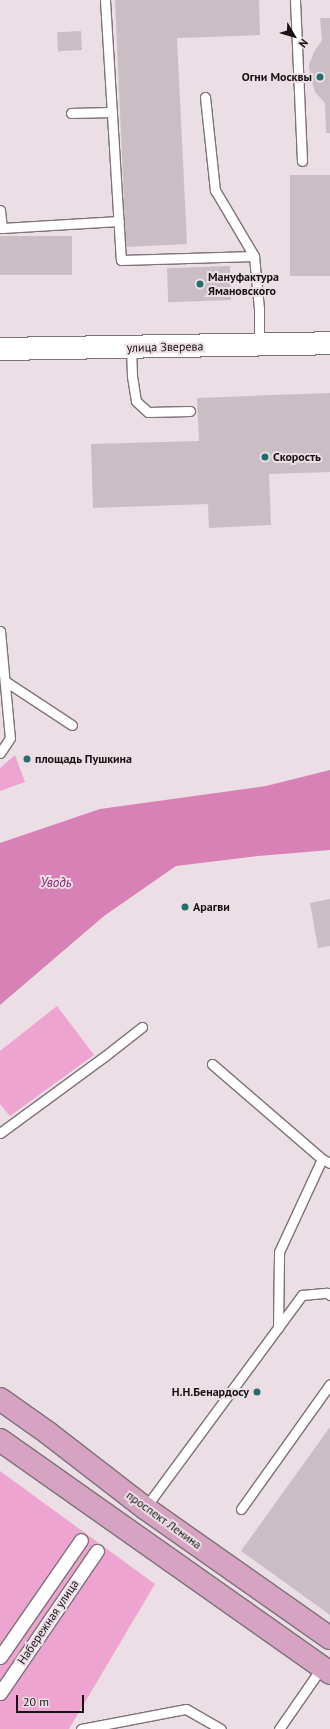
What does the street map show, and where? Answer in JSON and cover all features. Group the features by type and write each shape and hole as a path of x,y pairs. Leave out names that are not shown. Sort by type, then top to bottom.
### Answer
{"highway":[{"name":"проспект Ленина","path":"0,1399 48,1433 145,1508 330,1638"},
{"path":"0,1440 326,1670"}],"street":[{"name":"улица Зверева","path":"0,349 330,343"},
{"name":"Набережная улица","path":"0,1657 81,1540"},
{"name":"Набережная улица","path":"0,1693 97,1551"}],"lane":[{"path":"105,0 121,260 254,256"},
{"path":"295,0 302,161"},
{"path":"205,97 215,190 254,256 259,309 259,345"},
{"path":"71,113 112,112"},
{"path":"0,210 1,228 119,221"},
{"path":"131,347 132,376 136,400 148,412 190,411"},
{"path":"0,631 10,738 0,753"},
{"path":"5,681 72,725"},
{"path":"0,1133 142,1027"},
{"path":"212,1064 326,1161 279,1252 278,1328"},
{"path":"145,1508 302,1296 327,1293 330,1295"},
{"path":"241,1509 330,1384"},
{"path":"279,1729 326,1670"},
{"path":"81,1729 186,1709 222,1729"}],"shaded area":[{"path":"15,755 25,782 0,791 0,768"},
{"path":"57,1006 94,1055 10,1116 0,1104 0,1051"},
{"path":"0,1471 155,1584 69,1729 0,1729"}],"water":[{"name":"Уводь","path":"330,770 330,850 258,856 176,866 104,916 0,1005 0,843 100,809 266,786"}],"building":[{"path":"115,0 259,0 260,35 177,38 187,244 126,247"},
{"name":"Огни Москвы","path":"320,18 330,18 330,133 326,133 325,103 315,92 309,65 314,52 322,40"},
{"path":"81,31 82,50 58,51 57,32"},
{"path":"290,175 330,175 330,276 290,276"},
{"path":"0,236 72,236 72,275 0,275"},
{"path":"230,266 231,300 168,302 167,268"},
{"name":"Скорость","path":"330,393 330,472 269,474 271,525 209,528 208,504 93,508 91,444 199,441 197,398"},
{"path":"330,899 330,946 318,948 310,903"},
{"path":"330,1427 330,1615 241,1551"}],"place":[{"name":"Огни Москвы","path":"320,77"},
{"name":"Мануфактура Ямановского","path":"200,284"},
{"name":"Скорость","path":"265,457"},
{"name":"площадь Пушкина","path":"27,759"},
{"name":"Арагви","path":"185,907"},
{"name":"Н.Н.Бенардосу","path":"257,1392"}]}
